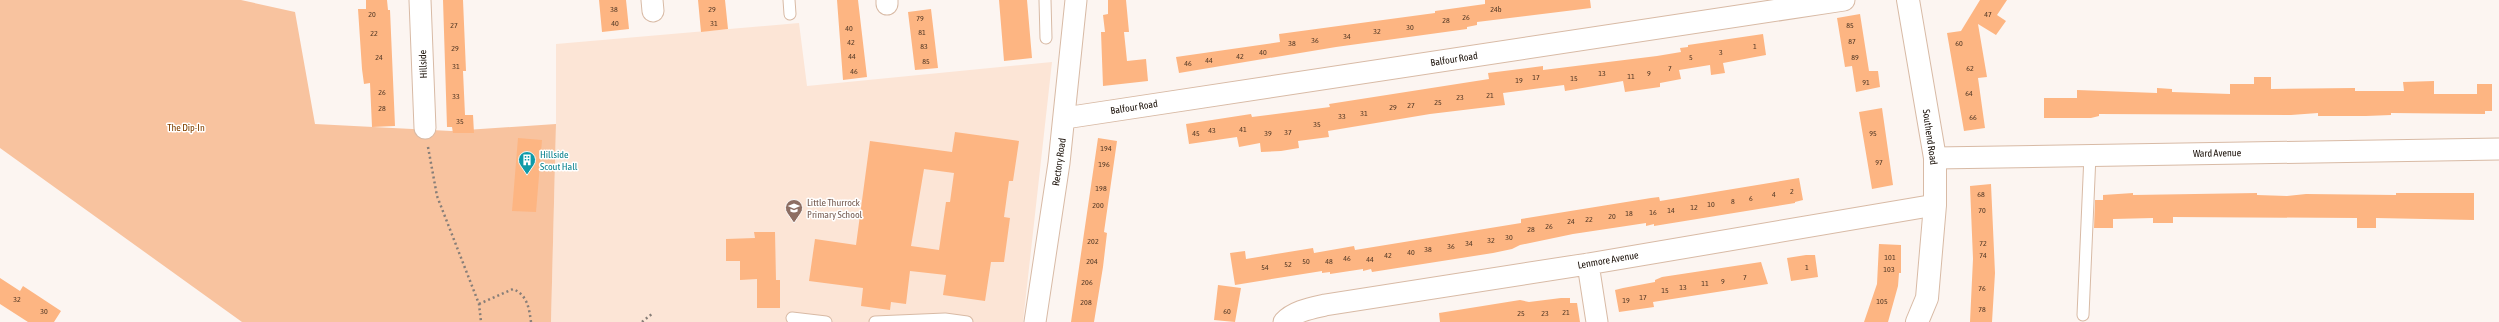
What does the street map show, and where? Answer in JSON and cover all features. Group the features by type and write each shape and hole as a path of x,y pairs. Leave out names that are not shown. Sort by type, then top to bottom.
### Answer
{"main road":[{"name":"Southend Road","path":"1908,0 1935,158 1935,205 1927,298 1917,322"}],"street":[{"name":"Hillside","path":"420,0 425,128"},
{"name":"Rectory Road","path":"1034,322 1045,264 1065,118 1076,0"},
{"name":"Balfour Road","path":"1065,118 1844,0"},
{"name":"Ward Avenue","path":"1935,158 2499,149"},
{"name":"Lenmore Avenue","path":"1284,322 1288,317 1325,304 1588,264 1935,205"},
{"path":"1588,264 1597,322"}],"lane":[{"path":"789,0 790,14"},
{"path":"1045,0 1046,38"},
{"path":"2083,315 2090,156"},
{"path":"792,318 826,322"},
{"path":"875,322 945,319 967,322"}],"path":[{"path":"425,128 437,196 479,304 481,322"},
{"path":"479,304 513,288 522,292 527,301 531,322"},
{"path":"642,322 653,313"}],"shaded area":[{"name":"Little Thurrock Primary School","path":"799,23 807,86 1052,62 1023,322 551,322 556,124 556,44"}],"green space":[{"name":"The Dip-In","path":"0,0 241,0 295,12 315,124 451,131 556,124 551,322 242,322 0,148"}],"building":[{"path":"366,0 387,0 388,10 390,10 395,126 372,127 370,83 364,84 358,9 366,9"},
{"path":"443,0 463,0 466,71 463,71 465,115 473,115 474,133 453,133 452,127 447,127"},
{"path":"599,0 626,0 629,29 602,32"},
{"path":"698,0 725,0 728,29 701,32"},
{"path":"837,0 858,0 867,77 843,80"},
{"path":"999,0 1027,0 1032,58 1004,61"},
{"path":"1108,0 1126,0 1129,32 1124,32 1127,61 1146,59 1148,81 1103,86 1101,32 1105,32 1103,15 1108,14"},
{"path":"1485,0 1590,0 1591,8 1477,22 1477,25 1467,27 1467,29 1336,47 1179,73 1176,57 1280,42 1279,34 1435,13 1435,11 1485,4"},
{"path":"1980,0 2007,0 1997,15 2006,21 1996,35 1978,24 1987,77 1978,78 1985,128 1964,131 1947,33 1961,31"},
{"path":"931,9 938,68 915,70 908,12"},
{"path":"1860,14 1869,71 1878,71 1880,87 1856,92 1852,66 1845,67 1837,18"},
{"path":"1763,34 1766,55 1723,63 1725,73 1711,75 1710,65 1679,70 1681,79 1660,83 1660,87 1625,92 1623,81 1565,91 1564,85 1503,93 1505,105 1430,114 1328,131 1329,137 1298,141 1299,148 1281,151 1261,152 1260,143 1239,147 1237,137 1189,144 1186,124 1251,114 1252,117 1330,107 1329,104 1489,79 1488,73 1543,66 1543,70 1657,56 1681,52 1680,48 1688,47 1688,45"},
{"path":"2254,77 2271,77 2271,89 2355,88 2355,91 2404,91 2403,82 2434,81 2434,94 2477,94 2477,84 2492,84 2492,111 2485,111 2485,114 2391,113 2391,115 2366,116 2318,116 2318,113 2291,115 2099,114 2099,116 2091,118 2044,118 2044,98 2077,98 2077,90 2157,93 2157,88 2172,89 2172,92 2230,94 2230,84 2254,84"},
{"path":"1882,108 1893,185 1872,189 1859,112"},
{"path":"955,132 1019,141 1013,181 1009,181 1004,217 1010,218 1004,262 991,262 985,301 943,295 946,275 910,271 906,304 891,302 890,310 861,306 863,288 809,281 815,239 856,245 870,141 952,152","holes":["924,169 954,173 950,202 946,202 939,250 911,246"]},
{"name":"Hillside Scout Hall","path":"518,138 542,140 536,212 512,211"},
{"path":"1098,138 1117,141 1104,232 1107,233 1103,267 1094,322 1071,322"},
{"path":"1799,178 1803,200 1795,203 1654,226 1654,224 1646,226 1646,223 1573,234 1520,245 1512,249 1493,253 1372,272 1371,269 1330,274 1330,272 1322,273 1322,271 1235,285 1230,253 1245,251 1246,259 1313,248 1314,253 1354,246 1355,250 1521,223 1521,219 1651,198 1659,197 1660,201"},
{"path":"1991,184 1995,273 1992,322 1970,322 1973,259 1970,186"},
{"path":"2133,193 2133,195 2257,193 2257,195 2287,196 2306,194 2396,195 2396,193 2474,193 2474,220 2376,218 2376,228 2357,228 2357,218 2173,217 2173,223 2153,223 2153,218 2113,219 2113,228 2094,228 2095,200 2103,200 2103,195"},
{"path":"754,232 775,232 776,280 780,280 780,308 757,308 757,279 740,280 740,261 726,261 726,239 755,238"},
{"path":"1879,244 1901,245 1901,273 1899,273 1898,286 1888,322 1864,322 1877,284"},
{"path":"1815,255 1818,277 1791,281 1787,258"},
{"path":"1761,262 1768,284 1653,302 1654,307 1619,312 1615,290 1655,282 1655,280 1662,277"},
{"path":"0,278 20,291 23,286 61,311 54,322 28,322 0,304"},
{"path":"1218,285 1241,288 1235,322 1214,320"},
{"path":"1570,298 1570,303 1577,303 1580,322 1440,322 1439,313 1520,300 1529,302"}],"place":[{"name":"Hillside Scout Hall","path":"527,175"},
{"name":"Little Thurrock Primary School","path":"794,223"}]}
